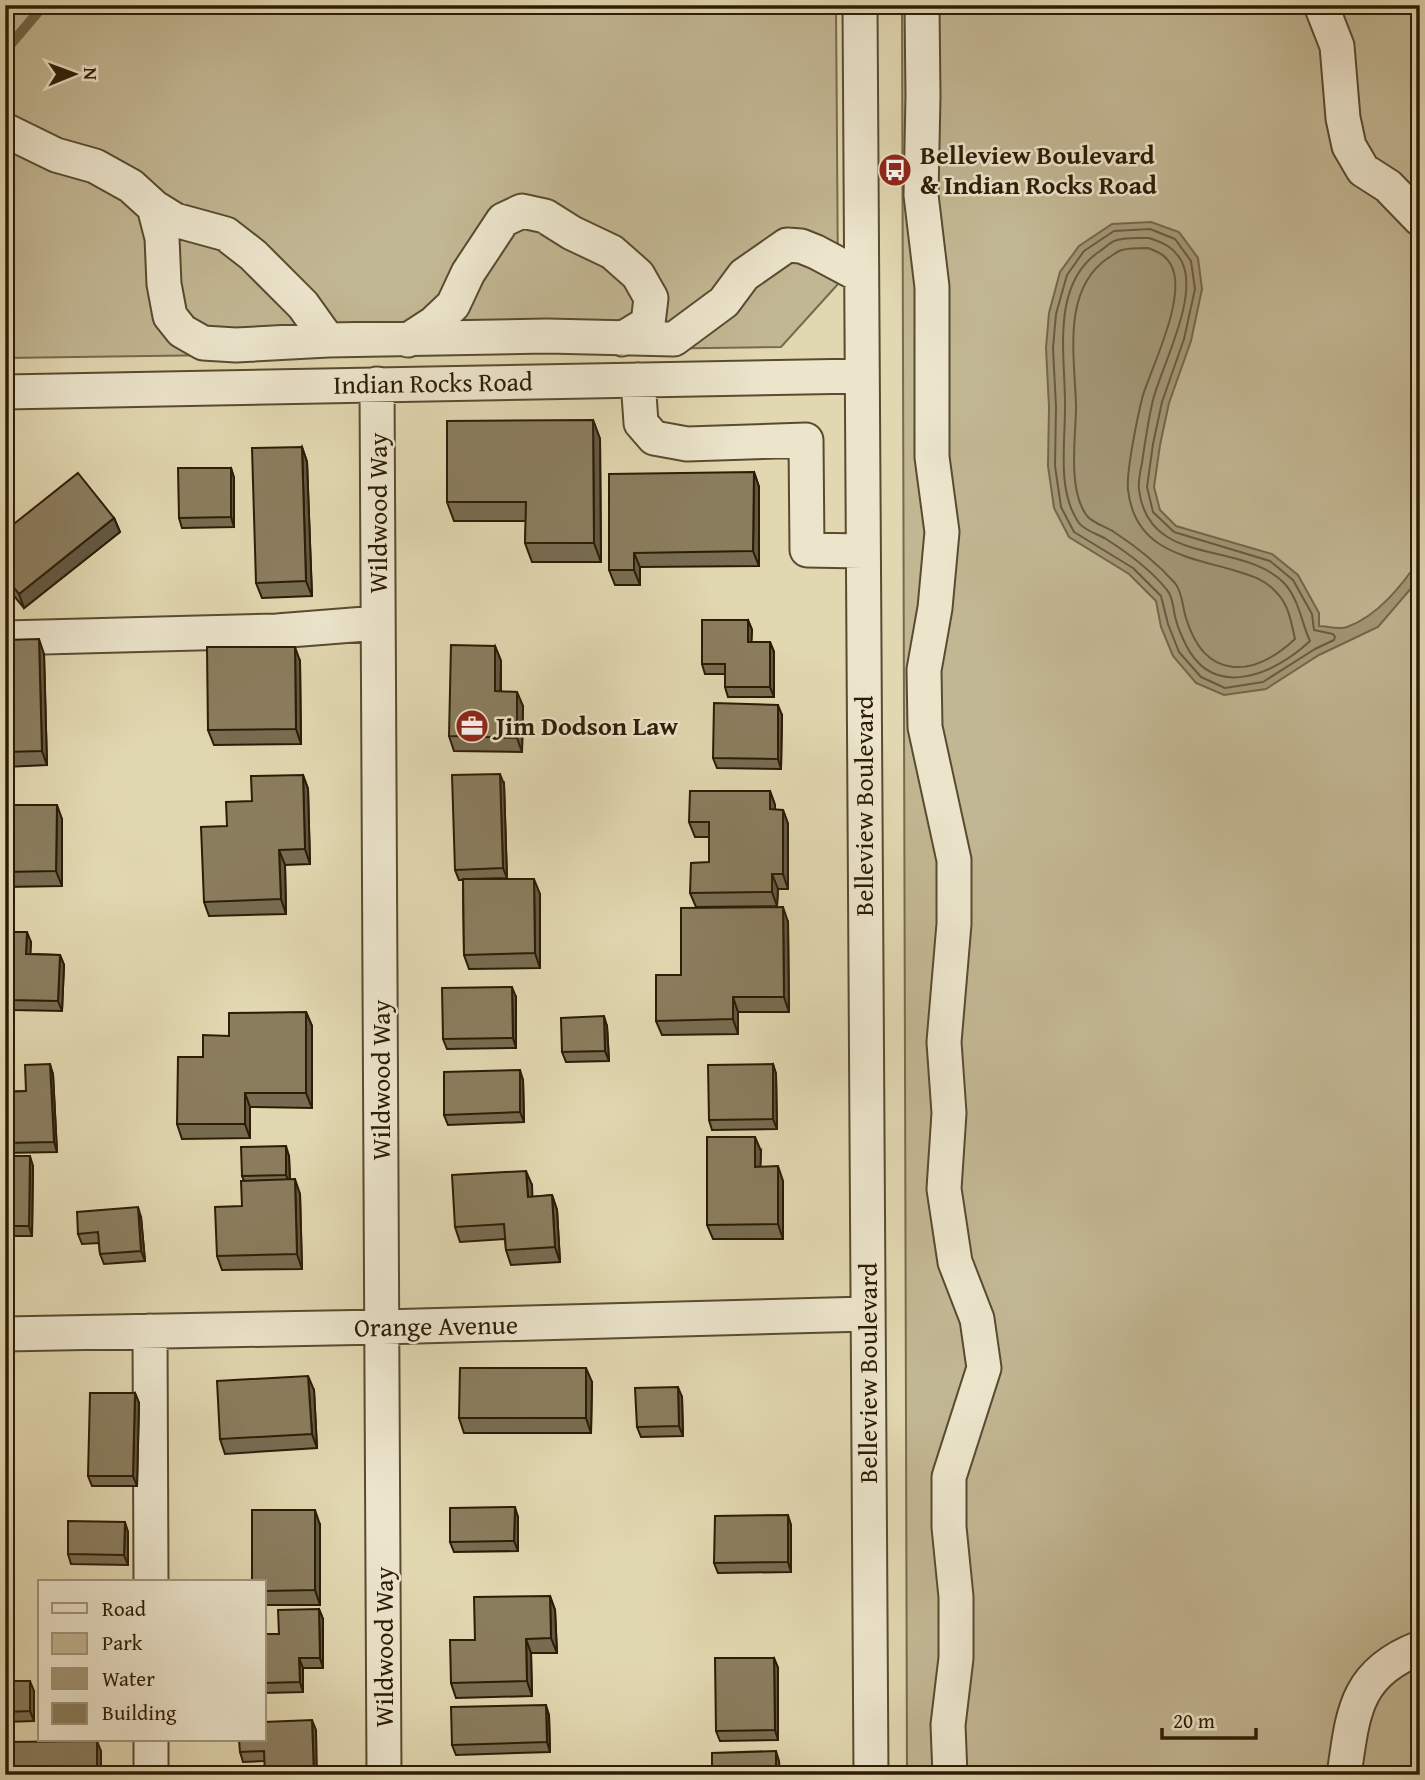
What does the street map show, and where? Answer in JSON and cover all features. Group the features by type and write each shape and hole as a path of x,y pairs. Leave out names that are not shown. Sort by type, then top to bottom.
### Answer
{"street":[{"name":"Belleview Boulevard","path":"860,5 871,1775"},
{"path":"922,5 921,195 932,287 932,457 942,532 935,608 924,670 925,727 954,860 954,924 944,1042 949,1113 944,1189 955,1262 977,1319 984,1368 948,1477 956,1597 956,1658 948,1725 950,1775"},
{"path":"1321,5 1337,46 1343,118 1349,146 1363,170 1388,186 1420,219"},
{"path":"5,130 56,155 95,166 131,186 154,207 175,220 226,234 253,256 303,305 328,340"},
{"path":"154,207 162,238 164,284 170,316 181,331 203,343 236,345 328,340 547,337 674,339 724,302 744,275 787,245 801,246 816,252 861,276"},
{"path":"408,340 434,323 453,305 468,273 489,239 503,220 522,211 545,216 572,233 612,252 638,275 651,298 648,323 622,339"},
{"name":"Indian Rocks Road","path":"5,392 861,376"},
{"path":"638,380 641,423 654,438 687,444 806,440 807,550 862,551"},
{"name":"Wildwood Way","path":"377,384 384,1775"},
{"path":"5,638 277,631 378,623"},
{"name":"Orange Avenue","path":"5,1334 867,1314"},
{"path":"150,1331 151,1580"},
{"path":"1344,1775 1353,1714 1364,1687 1381,1670 1420,1648"},
{"path":"151,1742 151,1775"}],"green space":[{"path":"5,5 836,5 838,284 781,347 5,358"},
{"path":"902,5 1420,5 1420,1775 907,1775"}],"water":[{"path":"1151,222 1179,232 1198,258 1202,289 1191,341 1169,403 1160,445 1154,487 1160,510 1176,526 1272,554 1298,575 1319,613 1319,626 1344,628 1369,615 1397,589 1420,559 1420,578 1378,627 1319,655 1266,689 1224,695 1196,683 1173,656 1161,627 1156,601 1129,574 1069,537 1054,508 1048,466 1046,348 1049,313 1060,272 1079,246 1112,224"}],"building":[{"path":"593,420 594,543 525,543 526,502 447,502 447,421"},
{"path":"302,447 306,581 256,583 252,448"},
{"path":"178,468 231,468 231,517 179,518"},
{"path":"754,472 753,551 634,553 634,570 609,570 609,474"},
{"path":"78,473 114,518 19,594 5,577 5,531"},
{"path":"702,620 748,620 748,642 770,642 770,687 725,687 725,664 702,664"},
{"path":"39,639 42,751 5,752 5,640"},
{"path":"451,645 495,646 495,691 517,692 517,738 449,736"},
{"path":"207,647 295,647 296,729 208,730"},
{"path":"714,703 778,705 778,759 713,758"},
{"path":"500,774 503,868 455,870 452,775"},
{"path":"303,775 305,849 279,850 281,899 204,902 201,827 227,826 226,802 252,801 251,776"},
{"path":"690,791 770,791 770,809 783,810 783,874 772,874 772,892 690,893 691,863 709,862 709,822 689,822"},
{"path":"5,805 57,805 56,871 5,872"},
{"path":"463,879 534,879 535,953 464,955"},
{"path":"783,907 784,997 733,997 733,1019 656,1021 656,975 681,975 681,908"},
{"path":"5,932 27,932 26,954 60,955 58,1001 9,1000 10,977 5,977"},
{"path":"512,987 513,1038 443,1039 442,988"},
{"path":"306,1012 306,1093 245,1093 245,1124 177,1124 178,1057 203,1057 203,1035 229,1036 229,1013"},
{"path":"604,1016 605,1051 562,1052 561,1018"},
{"path":"50,1064 54,1142 5,1143 5,1092 26,1091 25,1065"},
{"path":"773,1064 773,1119 709,1120 708,1065"},
{"path":"520,1070 520,1112 444,1115 444,1072"},
{"path":"707,1137 755,1137 755,1167 778,1166 778,1224 707,1225"},
{"path":"286,1146 286,1175 242,1176 241,1147"},
{"path":"5,1156 30,1156 29,1226 5,1226"},
{"path":"526,1171 528,1197 552,1195 555,1247 506,1250 504,1224 455,1227 452,1175"},
{"path":"295,1179 297,1254 217,1256 215,1207 242,1206 241,1181"},
{"path":"138,1207 141,1251 100,1254 98,1232 78,1234 77,1212"},
{"path":"460,1368 586,1368 586,1418 459,1418"},
{"path":"308,1376 312,1434 220,1439 217,1381"},
{"path":"678,1387 679,1426 637,1427 635,1388"},
{"path":"90,1393 135,1393 133,1476 88,1476"},
{"path":"515,1507 514,1541 450,1542 450,1508"},
{"path":"252,1510 315,1510 315,1590 266,1591 266,1580 252,1580"},
{"path":"788,1515 788,1562 714,1563 715,1516"},
{"path":"68,1521 125,1522 124,1555 68,1554"},
{"path":"550,1596 551,1638 526,1639 527,1681 451,1683 450,1640 475,1640 474,1597"},
{"path":"319,1609 320,1658 299,1658 300,1682 266,1683 266,1634 279,1634 278,1610"},
{"path":"715,1658 774,1658 775,1730 716,1731"},
{"path":"5,1681 30,1681 30,1711 5,1712"},
{"path":"546,1705 547,1742 452,1745 451,1707"},
{"path":"312,1720 314,1775 265,1775 264,1751 240,1752 239,1742 266,1742 266,1722"},
{"path":"5,1742 97,1742 97,1775 5,1775"},
{"path":"776,1751 776,1775 712,1775 712,1753"}],"waterway":[{"path":"5,51 44,5"}],"place":[{"name":"Belleview Boulevard & Indian Rocks Road","path":"895,170"},
{"name":"Jim Dodson Law","path":"472,726"}]}
